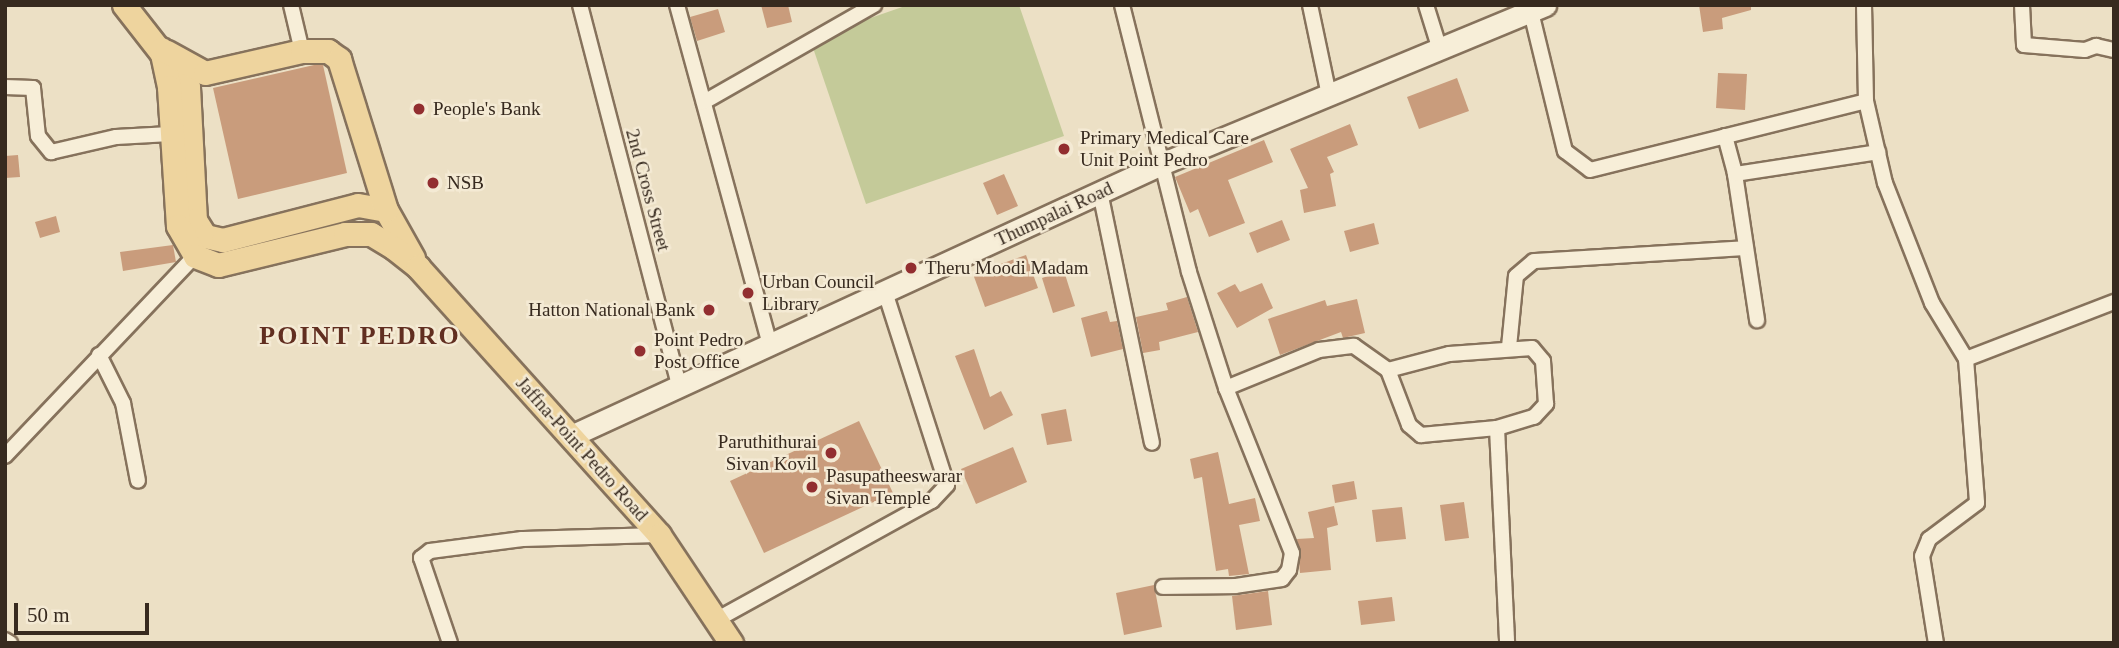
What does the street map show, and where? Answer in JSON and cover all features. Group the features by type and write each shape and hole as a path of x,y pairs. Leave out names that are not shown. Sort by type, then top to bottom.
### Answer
{"main road":[{"name":"Jaffna-Point Pedro Road","path":"124,5 161,49 188,88 195,220 205,236 223,240 358,205 386,210"},
{"name":"Jaffna-Point Pedro Road","path":"161,49 205,73 302,51 328,51 339,59 349,81 386,210 418,267 659,535 731,643"},
{"name":"Jaffna-Point Pedro Road","path":"161,49 169,87 177,226 195,256 218,265 345,234 371,234 418,267"}],"street":[{"path":"291,5 302,51"},
{"name":"2nd Cross Street","path":"580,5 679,385"},
{"path":"677,5 770,344"},
{"path":"704,102 874,5"},
{"path":"1122,5 1159,165 1226,388 1292,553 1289,570 1282,579 1235,586 1163,587"},
{"path":"1310,5 1329,95"},
{"path":"1426,5 1440,50"},
{"path":"1864,5 1866,101 1885,183 1932,303 1966,359 1976,503 1929,539 1922,556 1936,643"},
{"path":"2022,5 2024,45 2085,50 2096,46 2114,50"},
{"path":"1538,9 1565,151 1590,170 1866,101"},
{"name":"Thumpalai Road","path":"570,436 1159,165 1538,9"},
{"path":"5,87 33,88 38,136 51,152 116,137 170,134"},
{"path":"1725,136 1735,174 1757,320"},
{"path":"1735,174 1878,152"},
{"path":"1100,192 1152,443"},
{"path":"1509,347 1516,276 1534,261 1746,248"},
{"path":"5,456 195,256"},
{"path":"716,620 932,501 947,485 885,292"},
{"path":"1966,359 2114,302"},
{"path":"1226,388 1319,350 1354,346 1388,370 1414,433 1497,428 1534,417 1546,404 1541,354 1532,348 1509,347 1449,354 1388,370"},
{"path":"99,355 123,402 138,481"},
{"path":"1497,428 1507,643"},
{"path":"450,643 421,558 430,551 522,539 659,535"},
{"path":"5,640 10,643"}],"green space":[{"path":"908,5 1019,5 1064,136 866,204 810,39"}],"building":[{"path":"761,5 788,5 792,22 767,28"},
{"path":"1699,5 1751,5 1751,10 1722,18 1723,29 1703,32"},
{"path":"718,9 725,32 697,41 690,17"},
{"path":"323,65 347,173 238,199 213,88"},
{"path":"1718,73 1747,74 1745,110 1716,108"},
{"path":"1457,78 1469,111 1419,129 1407,97"},
{"path":"1350,124 1358,145 1327,157 1334,172 1330,174 1336,206 1304,213 1300,190 1308,188 1290,149"},
{"path":"1264,140 1273,162 1228,180 1245,223 1209,237 1198,209 1190,213 1175,177"},
{"path":"18,155 20,177 5,178 5,156"},
{"path":"1004,174 1018,206 997,215 983,183"},
{"path":"56,216 60,232 40,238 35,222"},
{"path":"1282,220 1290,240 1257,253 1249,233"},
{"path":"1374,223 1379,244 1350,252 1344,231"},
{"path":"173,245 176,262 123,271 120,252"},
{"path":"1026,255 1038,288 985,307 973,274"},
{"path":"1064,271 1075,306 1053,313 1042,278"},
{"path":"1262,283 1273,308 1237,328 1217,293 1235,284 1240,292"},
{"path":"1187,297 1198,332 1159,342 1160,350 1143,353 1136,317 1168,310 1166,303"},
{"path":"1357,299 1365,333 1343,338 1341,332 1280,355 1268,319 1325,300 1327,306"},
{"path":"1107,311 1110,322 1117,321 1123,349 1091,357 1081,318"},
{"path":"974,349 990,397 1001,391 1013,415 984,430 955,356"},
{"path":"1066,409 1072,441 1047,445 1041,414"},
{"name":"Pasupatheeswarar Sivan Temple","path":"859,421 893,493 764,553 730,481"},
{"path":"1013,447 1027,482 976,504 961,469"},
{"path":"1218,452 1229,504 1255,498 1260,521 1239,525 1249,574 1229,576 1228,569 1216,571 1202,477 1194,479 1190,459"},
{"path":"1354,481 1357,499 1335,503 1332,485"},
{"path":"1464,502 1469,538 1445,541 1440,505"},
{"path":"1334,506 1338,525 1327,528 1331,570 1300,573 1297,539 1314,538 1308,512"},
{"path":"1402,507 1406,539 1376,542 1372,510"},
{"path":"1154,585 1162,627 1124,635 1116,593"},
{"path":"1268,591 1272,625 1236,630 1232,596"},
{"path":"1392,597 1395,621 1361,625 1358,601"}],"place":[{"name":"People's Bank","path":"419,109"},
{"name":"Primary Medical Care Unit Point Pedro","path":"1064,149"},
{"name":"NSB","path":"433,183"},
{"name":"Theru Moodi Madam","path":"911,268"},
{"name":"Urban Council Library","path":"748,293"},
{"name":"Hatton National Bank","path":"709,310"},
{"name":"Point Pedro Post Office","path":"640,351"},
{"name":"Paruthithurai Sivan Kovil","path":"831,453"},
{"name":"Pasupatheeswarar Sivan Temple","path":"812,487"}],"district":[{"name":"POINT PEDRO","path":"360,336"}]}
